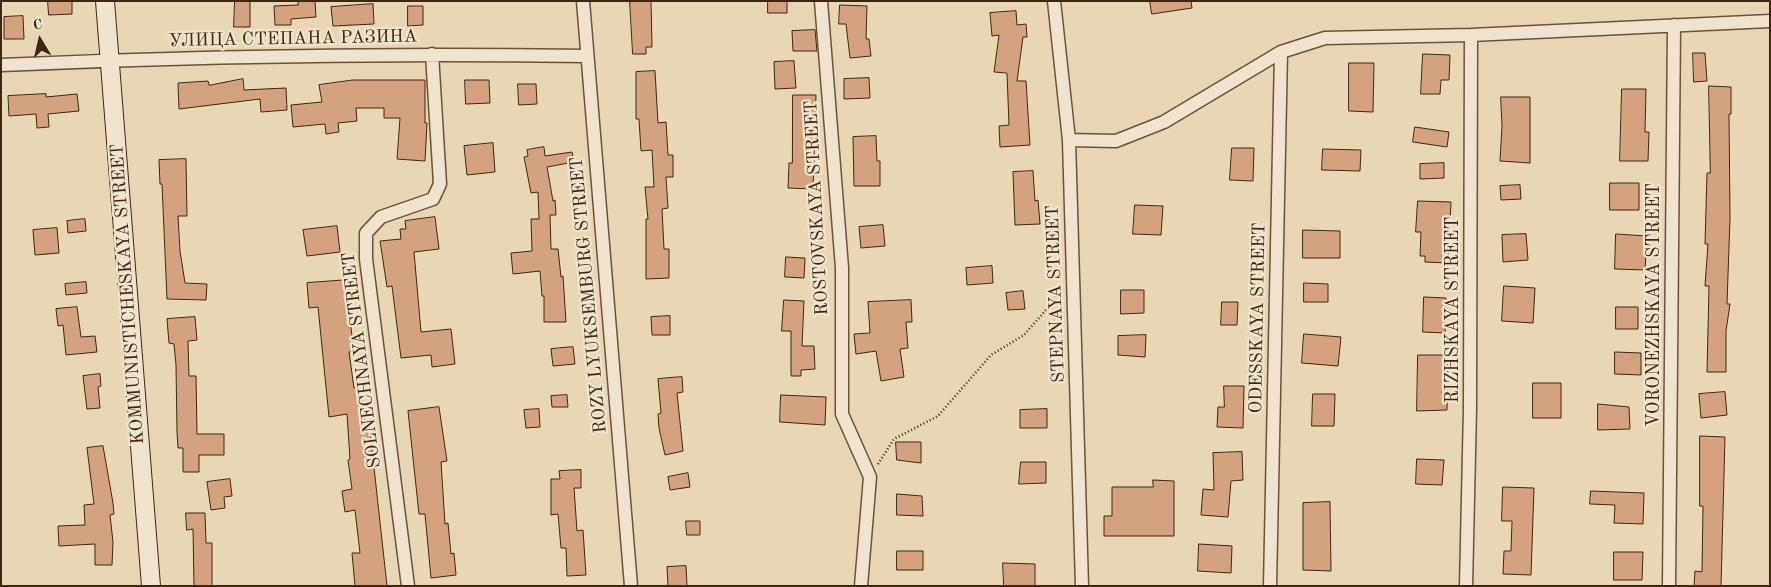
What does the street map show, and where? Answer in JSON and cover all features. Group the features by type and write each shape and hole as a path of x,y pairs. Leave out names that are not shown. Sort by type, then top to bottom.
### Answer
{"main road":[{"name":"KOMMUNISTICHESKAYA STREET","path":"105,1 151,586"}],"street":[{"name":"ROZY LYUKSEMBURG STREET","path":"583,1 631,586"},
{"name":"ROSTOVSKAYA STREET","path":"821,1 842,268 842,414 870,476 862,586"},
{"name":"STEPNAYA STREET","path":"1054,1 1069,140 1082,586"},
{"path":"1069,140 1116,141 1164,122 1281,52 1325,38 1471,35 1770,21"},
{"name":"VORONEZHSKAYA STREET","path":"1669,586 1674,25"},
{"name":"RIZHSKAYA STREET","path":"1466,586 1470,408 1471,35"},
{"name":"ODESSKAYA STREET","path":"1270,586 1281,52"},
{"name":"УЛИЦА СТЕПАНА РАЗИНА","path":"1,65 110,60 432,54 587,56"},
{"name":"SOLNECHNAYA STREET","path":"408,586 366,259 366,233 381,218 433,199 440,184 432,54"}],"path":[{"path":"870,476 894,439 938,416 991,355 1024,335 1053,302 1060,285"}],"building":[{"path":"48,1 72,1 72,14 49,15"},
{"path":"235,1 250,1 250,27 234,27"},
{"path":"298,1 315,1 316,17 291,19 291,25 275,25 274,6 298,5"},
{"path":"630,1 651,1 652,47 646,47 646,54 633,54"},
{"path":"768,1 787,1 787,13 768,13"},
{"path":"1150,1 1191,1 1192,8 1152,14"},
{"path":"373,4 374,24 333,26 331,7"},
{"path":"840,5 867,6 866,39 869,39 871,56 850,58 846,24 839,24"},
{"path":"408,6 423,6 423,25 408,26"},
{"path":"1016,11 1017,25 1026,24 1027,37 1023,37 1017,81 1026,81 1030,145 1000,147 999,126 1009,125 1007,73 994,72 999,35 992,36 990,13"},
{"path":"23,16 24,39 4,39 4,17"},
{"path":"815,30 817,51 793,51 792,31"},
{"path":"1693,53 1705,53 1707,81 1694,82"},
{"path":"1423,54 1450,55 1449,80 1441,80 1440,94 1421,94"},
{"path":"794,61 796,88 775,89 774,62"},
{"path":"1349,63 1374,63 1373,112 1349,111"},
{"path":"655,71 658,123 666,122 668,155 673,155 673,177 666,177 668,208 662,209 664,249 669,249 669,278 646,279 646,219 648,219 645,187 654,187 652,150 641,151 639,119 636,119 636,72"},
{"path":"869,78 870,98 844,99 844,79"},
{"path":"243,79 244,90 286,88 287,110 261,112 260,99 179,109 178,83 208,81 209,85"},
{"path":"353,80 425,80 425,123 427,123 425,161 397,159 400,118 384,118 384,108 356,108 357,121 338,123 339,132 326,134 325,124 293,127 291,105 322,102 319,85"},
{"path":"465,80 489,80 490,103 466,104"},
{"path":"518,84 536,84 537,104 519,105"},
{"path":"1709,86 1731,87 1731,114 1729,114 1730,218 1727,304 1730,304 1726,331 1726,372 1707,372 1709,286 1705,286 1708,244 1705,244 1707,173 1710,173"},
{"path":"1622,89 1646,89 1645,132 1649,132 1648,161 1620,161"},
{"path":"46,94 46,97 77,94 79,111 48,114 49,127 37,128 36,114 9,116 8,96"},
{"path":"793,95 816,95 813,189 788,188 789,163 792,163"},
{"path":"1501,97 1530,97 1530,163 1500,161"},
{"path":"1415,127 1449,132 1447,147 1413,142"},
{"path":"876,136 877,161 880,161 880,186 854,186 853,137"},
{"path":"493,143 495,172 467,175 464,146"},
{"path":"544,147 545,156 572,152 574,162 547,167 553,201 555,200 556,215 550,215 551,249 558,249 561,277 563,276 566,322 544,322 544,296 542,296 540,271 513,274 511,253 532,251 531,219 539,219 538,192 531,193 524,157 528,156 527,150"},
{"path":"1232,148 1254,148 1253,181 1230,180"},
{"path":"1323,149 1361,150 1360,171 1322,170"},
{"path":"186,159 187,216 178,216 180,251 185,283 207,284 206,300 167,299 162,184 160,184 159,160"},
{"path":"1444,163 1444,178 1420,179 1420,164"},
{"path":"1033,171 1035,201 1038,200 1040,224 1015,225 1013,172"},
{"path":"1610,183 1639,183 1639,210 1610,210"},
{"path":"1520,185 1521,199 1501,200 1500,186"},
{"path":"1418,201 1451,202 1448,263 1425,262 1425,256 1420,256 1421,232 1416,232"},
{"path":"1135,205 1163,206 1161,235 1133,234"},
{"path":"435,217 439,249 414,252 421,332 451,329 455,364 432,367 431,355 401,358 392,286 387,287 380,241 401,239 400,229 406,229 405,221"},
{"path":"85,219 86,231 68,233 67,221"},
{"path":"883,225 885,246 861,248 859,227"},
{"path":"337,226 340,252 307,256 303,230"},
{"path":"57,228 59,253 35,255 33,230"},
{"path":"1303,230 1340,231 1340,258 1303,258"},
{"path":"1526,234 1528,260 1503,262 1502,235"},
{"path":"1616,234 1647,236 1645,270 1615,269"},
{"path":"786,257 805,258 804,278 785,277"},
{"path":"992,266 993,283 967,285 966,268"},
{"path":"349,280 350,305 348,305 354,351 349,352 354,388 359,387 366,431 370,431 387,586 355,586 352,553 360,553 355,510 345,512 342,491 352,489 348,460 350,459 347,414 329,417 318,307 309,308 307,283"},
{"path":"86,282 87,293 66,295 65,284"},
{"path":"1304,283 1328,284 1328,302 1304,302"},
{"path":"1504,286 1535,288 1533,323 1502,321"},
{"path":"1121,290 1144,290 1144,313 1121,314"},
{"path":"1023,291 1025,309 1008,310 1006,293"},
{"path":"1424,297 1446,298 1445,333 1423,332"},
{"path":"784,300 804,301 802,346 814,346 815,369 801,370 801,376 791,376 791,331 782,331"},
{"path":"911,300 912,322 906,322 908,348 900,349 904,377 881,381 876,351 856,354 854,334 870,333 868,302"},
{"path":"1222,302 1238,302 1237,325 1221,325"},
{"path":"77,307 81,337 95,336 97,352 66,355 63,325 58,326 56,309"},
{"path":"1616,307 1638,307 1638,329 1616,329"},
{"path":"670,316 670,335 652,335 651,317"},
{"path":"195,317 197,340 188,341 189,376 196,376 197,434 224,434 224,455 199,455 199,472 183,472 183,448 178,448 174,344 169,343 167,319"},
{"path":"1304,334 1341,337 1338,366 1302,363"},
{"path":"1146,335 1145,357 1118,355 1118,336"},
{"path":"573,347 575,364 553,366 551,349"},
{"path":"1615,352 1641,353 1641,375 1615,374"},
{"path":"1418,355 1448,355 1447,410 1417,411"},
{"path":"100,374 101,386 98,387 100,408 87,409 83,376"},
{"path":"682,377 683,392 677,393 683,451 665,455 659,428 658,414 661,413 658,379"},
{"path":"1533,383 1561,383 1561,418 1533,418"},
{"path":"1224,386 1244,386 1243,428 1217,427 1218,407 1224,407"},
{"path":"1725,392 1727,415 1701,418 1699,394"},
{"path":"1313,394 1335,394 1334,426 1312,426"},
{"path":"567,395 568,407 552,407 551,396"},
{"path":"781,395 826,397 825,425 780,422"},
{"path":"1598,404 1629,407 1630,429 1598,430"},
{"path":"439,407 447,461 441,462 445,524 448,523 451,554 454,553 456,575 431,578 425,514 419,514 408,411"},
{"path":"539,409 540,427 526,428 524,410"},
{"path":"1047,409 1047,428 1020,428 1020,410"},
{"path":"1700,436 1725,437 1721,586 1694,586 1695,571 1702,572 1703,506 1700,506"},
{"path":"896,442 921,442 921,463 897,460"},
{"path":"103,446 114,514 110,515 113,542 112,565 95,565 95,544 59,546 58,526 85,525 84,505 94,504 87,448"},
{"path":"1242,452 1243,480 1231,481 1228,517 1201,515 1203,489 1214,490 1213,453"},
{"path":"1417,459 1444,460 1442,485 1416,484"},
{"path":"1021,462 1046,462 1046,483 1019,484"},
{"path":"581,470 581,488 574,488 577,531 583,530 586,575 567,576 566,548 561,548 558,514 551,515 551,479 560,479 559,471"},
{"path":"688,473 690,487 670,490 668,477"},
{"path":"230,479 232,496 224,497 225,508 211,510 207,482"},
{"path":"1153,480 1174,481 1174,536 1104,536 1104,516 1112,516 1112,487 1153,487"},
{"path":"1503,487 1534,488 1531,575 1503,574 1504,551 1511,551 1512,521 1502,521"},
{"path":"1591,491 1644,493 1643,524 1614,523 1615,505 1590,504"},
{"path":"897,494 922,496 923,516 897,515"},
{"path":"1330,502 1331,571 1303,570 1303,503"},
{"path":"186,513 205,513 206,543 212,543 212,586 194,586 193,529 187,530"},
{"path":"686,521 700,521 700,535 687,535"},
{"path":"1199,544 1232,546 1231,573 1198,571"},
{"path":"897,551 923,551 923,570 897,570"},
{"path":"1614,552 1643,552 1642,580 1614,580"},
{"path":"1003,563 1035,564 1035,586 1004,586"},
{"path":"686,566 687,586 668,586 667,567"}]}
